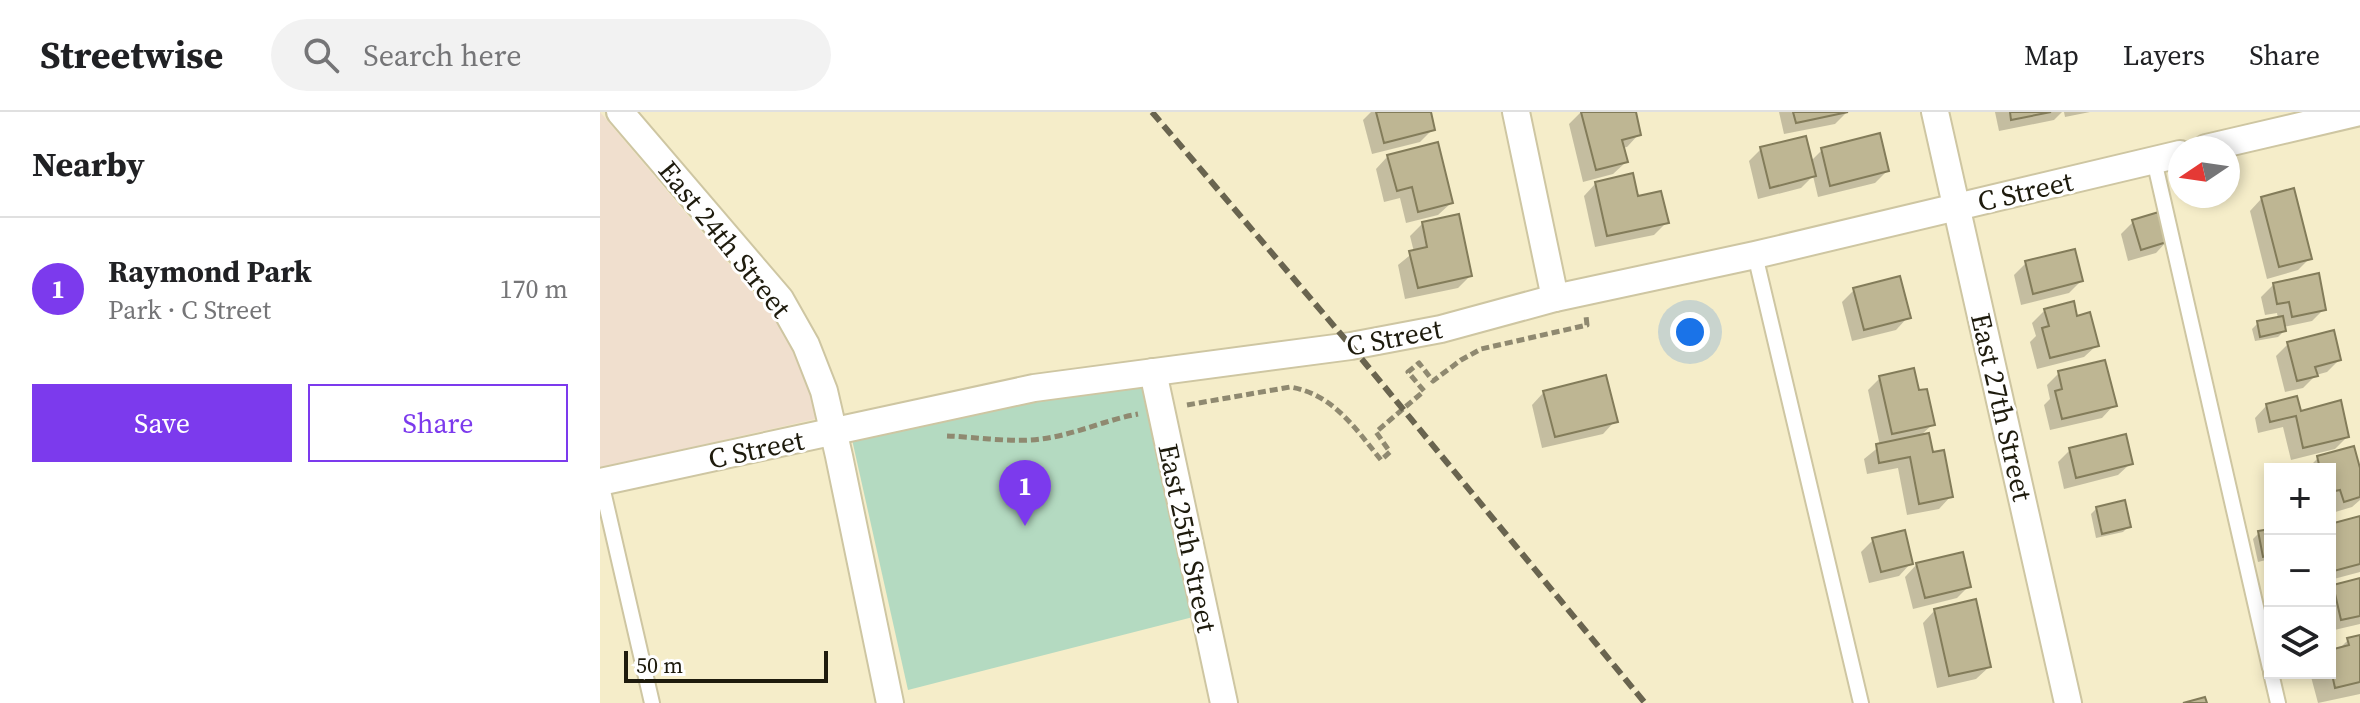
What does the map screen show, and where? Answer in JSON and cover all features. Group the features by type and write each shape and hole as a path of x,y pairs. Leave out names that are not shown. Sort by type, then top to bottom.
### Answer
{"street":[{"name":"East 24th Street","path":"620,112 780,299 810,357 824,391 890,703"},
{"path":"1516,112 1555,298"},
{"name":"East 27th Street","path":"1935,112 2068,703"},
{"path":"2240,140 2360,112"},
{"name":"C Street","path":"600,482 1034,388 1388,340 1555,298 1755,255 2168,157"},
{"name":"East 25th Street","path":"1153,372 1224,703"}],"lane":[{"path":"2154,160 2264,645"},
{"path":"1755,255 1861,703"},
{"path":"600,482 652,703"},
{"path":"2272,679 2278,703"}],"shaded area":[{"path":"600,112 770,312 797,354 820,418 600,468"}],"green space":[{"path":"1148,381 1197,616 908,690 851,435"}],"building":[{"path":"1376,112 1431,112 1435,130 1384,143"},
{"path":"1581,112 1636,112 1641,135 1622,140 1628,162 1596,170"},
{"path":"1793,112 1848,112 1796,123"},
{"path":"2010,112 2051,112 2011,120"},
{"path":"1880,133 1889,171 1830,186 1821,148"},
{"path":"1806,136 1816,176 1770,188 1760,147"},
{"path":"1438,142 1453,203 1418,212 1412,187 1397,191 1387,155"},
{"path":"1633,173 1638,196 1661,191 1669,223 1607,236 1595,182"},
{"path":"2294,188 2312,259 2279,267 2261,197"},
{"path":"2162,211 2170,241 2141,250 2132,220"},
{"path":"1459,214 1472,276 1418,288 1409,251 1427,247 1422,222"},
{"path":"2075,249 2083,281 2033,294 2025,261"},
{"path":"2319,273 2326,310 2292,317 2289,302 2277,304 2273,283"},
{"path":"1900,276 1911,318 1864,330 1853,288"},
{"path":"2074,301 2077,316 2090,312 2099,346 2050,358 2042,328 2049,326 2044,309"},
{"path":"2283,316 2286,331 2260,337 2257,321"},
{"path":"2334,330 2341,360 2315,367 2318,376 2297,381 2287,342"},
{"path":"2105,360 2117,406 2062,419 2055,391 2062,389 2058,371"},
{"path":"1914,368 1919,390 1927,389 1935,425 1892,434 1879,376"},
{"path":"1606,375 1618,422 1555,437 1543,391"},
{"path":"2297,396 2301,411 2341,400 2349,437 2303,448 2296,416 2270,422 2266,404"},
{"path":"1929,433 1933,452 1944,450 1953,497 1919,504 1910,457 1879,463 1876,444"},
{"path":"2126,434 2133,464 2076,478 2069,448"},
{"path":"2354,446 2360,468 2360,497 2344,502 2340,490 2336,491 2336,463 2319,463 2317,456"},
{"path":"2125,500 2131,527 2102,534 2096,507"},
{"path":"2360,516 2360,564 2336,570 2336,522"},
{"path":"1905,530 1913,564 1881,572 1872,538"},
{"path":"2264,530 2264,557 2263,557 2258,531"},
{"path":"1963,552 1971,587 1925,598 1916,563"},
{"path":"2360,578 2360,616 2341,620 2336,584"},
{"path":"1976,599 1991,667 1949,676 1934,609"},
{"path":"2360,635 2360,682 2335,688 2336,648 2349,645 2347,638"},
{"path":"2205,697 2207,703 2183,703"}],"railway":[{"path":"1152,112 1351,346 1645,703"}],"place":[{"name":"Raymond Park","path":"1025,526"}]}
